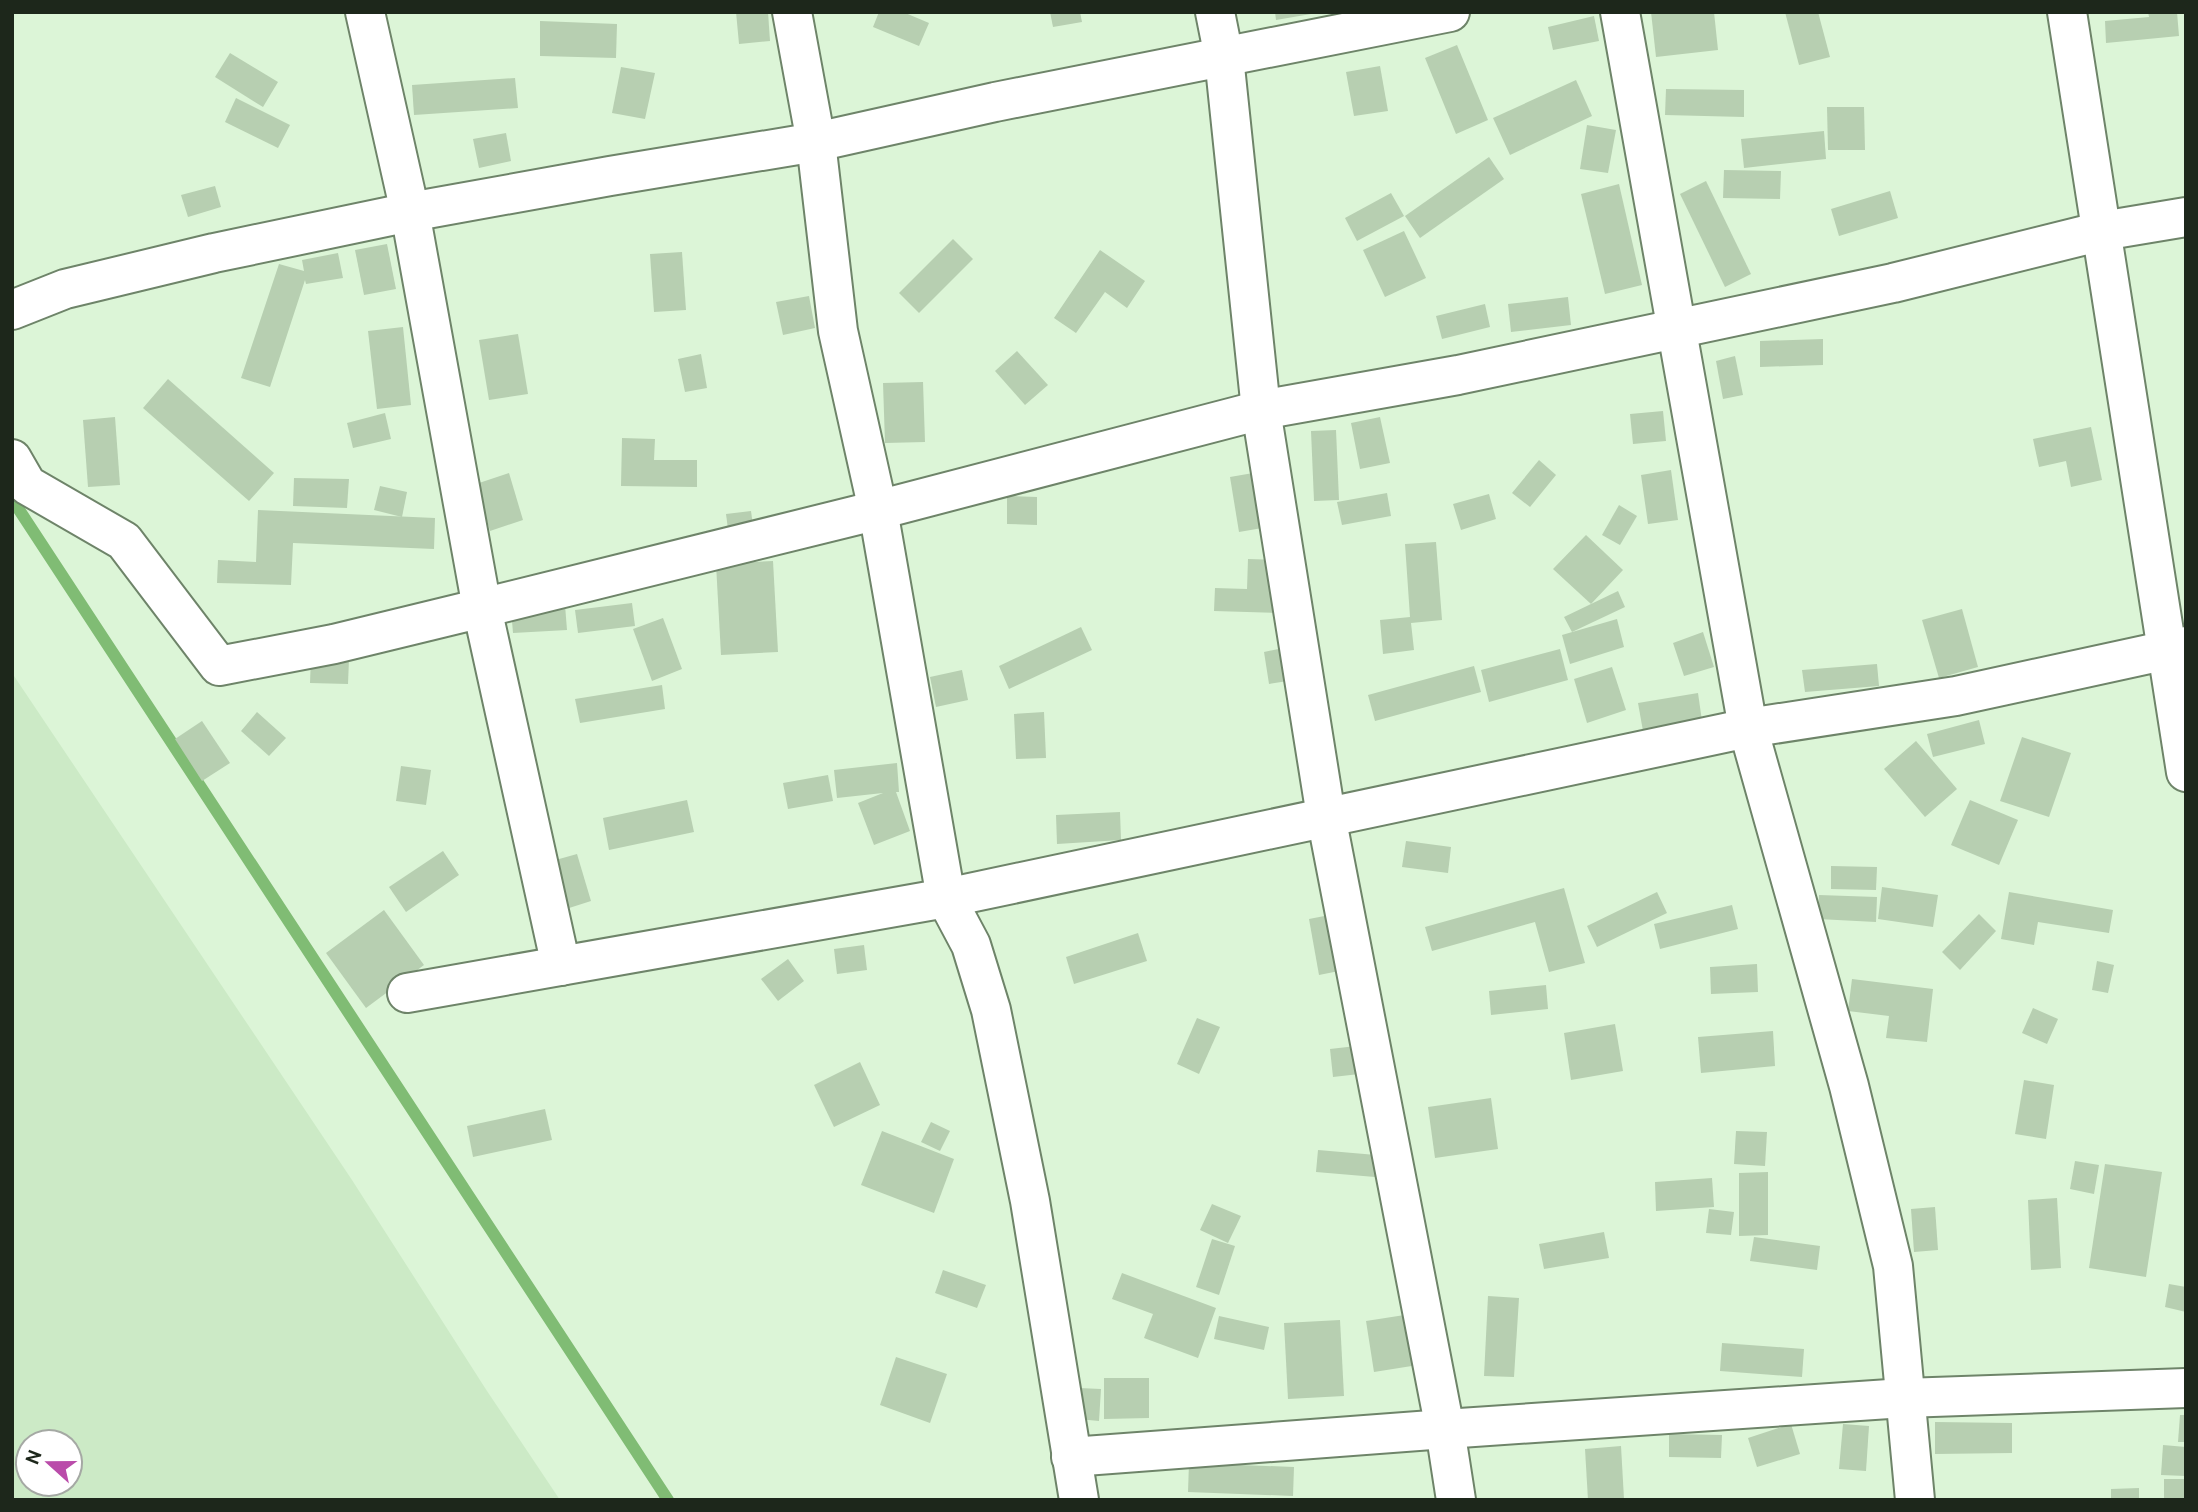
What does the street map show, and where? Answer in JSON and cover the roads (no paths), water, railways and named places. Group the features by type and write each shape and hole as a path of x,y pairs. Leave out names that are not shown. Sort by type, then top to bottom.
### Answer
{"street":[{"path":"365,12 410,212 482,608 561,966"},
{"path":"792,12 816,142 838,331 878,510 946,898 971,945 991,1010 1030,1201 1079,1500"},
{"path":"1215,12 1224,57 1261,410 1326,816 1445,1429 1456,1500"},
{"path":"12,310 65,289 214,253 410,212 816,142 995,102 1450,12"},
{"path":"1620,12 1748,727 1846,1073 1893,1266 1915,1500"},
{"path":"2067,12 2102,231 2175,648 2186,772"},
{"path":"12,459 27,485 124,541 219,666 334,644 482,608 878,510 1261,410 1458,375 1893,283 2102,231 2186,217"},
{"path":"407,993 946,898 1748,727 1956,696 2175,648"},
{"path":"1071,1457 1904,1398 2186,1388"}],"waterway":[{"path":"12,499 668,1500"}]}
